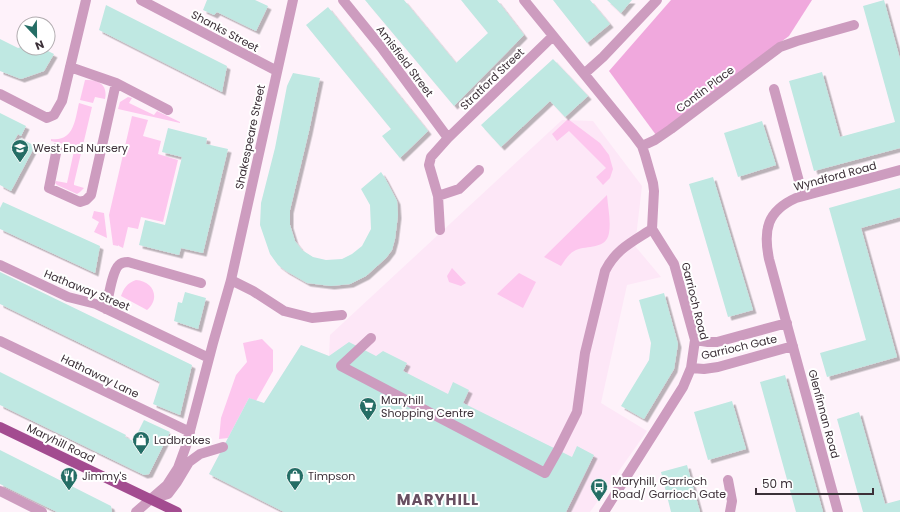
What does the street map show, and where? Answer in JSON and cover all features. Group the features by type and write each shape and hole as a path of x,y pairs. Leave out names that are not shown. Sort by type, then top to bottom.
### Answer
{"main road":[{"name":"Maryhill Road","path":"0,428 177,512"}],"street":[{"path":"0,94 47,118 54,115 62,101 86,0"},
{"name":"Shanks Street","path":"141,0 277,71"},
{"name":"Shakespeare Street","path":"151,500 173,477 182,457 190,432 231,280 293,0"},
{"name":"Amisfield Street","path":"343,0 381,47 448,138"},
{"path":"371,338 341,366 545,473 577,412 585,353 605,272 609,262 622,248 652,230 654,191 642,146 524,0"},
{"path":"584,74 603,57 657,0"},
{"name":"Contin Place","path":"642,146 655,140 671,129 780,47 854,25"},
{"name":"Stratford Street","path":"438,196 429,165 431,157 448,138 553,36"},
{"path":"70,67 116,83 168,110"},
{"path":"56,148 49,188 80,202 86,200 90,195 116,83"},
{"path":"774,89 802,196"},
{"path":"440,230 438,196 459,189 479,170"},
{"name":"Wyndford Road","path":"793,346 766,244 766,233 770,221 777,209 802,196 900,170"},
{"name":"Garrioch Road","path":"604,512 683,387 691,368 694,340 674,264 652,230"},
{"path":"106,309 109,291 116,269 120,264 128,262 201,283"},
{"name":"Hathaway Street","path":"0,265 68,297 96,304 209,358"},
{"path":"231,280 253,291 284,311 312,318 342,315"},
{"name":"Garrioch Gate","path":"694,340 717,342 786,323"},
{"name":"Hathaway Lane","path":"0,341 190,432"},
{"name":"Garrioch Gate","path":"691,368 711,369 793,346"},
{"name":"Glenfinnan Road","path":"793,346 838,512"},
{"path":"136,512 151,500 168,494 189,462 200,454 223,447"},
{"path":"728,480 732,502 730,512"},
{"path":"0,491 42,512"}],"shaded area":[{"path":"671,0 812,0 789,36 656,135 609,71"},
{"path":"85,80 98,82 101,84 105,90 105,99 95,97 93,103 80,100"},
{"path":"128,97 132,98 129,103 154,115 157,111 180,123 118,109 120,102"},
{"path":"79,103 92,107 74,183 74,185 84,188 77,194 55,183 56,181 67,183 74,151 64,148 64,144 51,141 51,139 65,137 69,133 74,123"},
{"path":"132,116 148,120 143,136 161,141 158,154 178,160 163,222 141,217 138,229 128,227 123,248 119,245 113,245 109,215"},
{"path":"568,119 600,143 609,155 613,169 610,178 603,185 596,177 606,168 569,131 557,141 552,134"},
{"path":"562,120 593,121 642,186 635,246 661,277 627,285 601,403 647,431 590,512 284,512 209,474 249,398 264,403 301,345 329,356 330,335"},
{"path":"607,195 610,228 604,242 600,245 574,251 567,257 561,266 544,257"},
{"path":"94,211 104,213 107,238 94,232 99,222 92,218"},
{"path":"452,268 466,283 461,286 449,282 447,276"},
{"path":"519,273 536,282 523,308 497,294"},
{"path":"136,280 147,283 153,291 154,300 147,310 121,296 126,286"},
{"path":"262,339 273,350 273,371 256,401 249,398 228,438 219,439 221,418 236,375 247,362 243,343"}],"building":[{"path":"207,0 255,0 268,6 256,31 217,12 214,15 203,10"},
{"path":"365,0 404,0 456,63 488,33 461,0 497,0 524,35 454,106"},
{"path":"553,0 590,0 610,24 587,43"},
{"path":"607,0 632,0 621,13"},
{"path":"884,0 900,59 900,148 814,171 789,81 822,72 840,137 895,122 863,6"},
{"path":"106,5 227,66 222,92 99,30"},
{"path":"328,7 428,131 400,158 382,136 391,129 306,25"},
{"path":"0,39 16,47 16,56 53,56 44,71 21,79 0,71"},
{"path":"553,59 588,96 565,117 550,101 501,147 481,125"},
{"path":"293,73 320,78 290,210 290,225 295,241 302,250 313,257 326,260 342,259 352,254 362,246 371,229 370,205 361,189 381,172 397,201 398,215 392,250 386,258 366,276 350,284 331,286 307,283 286,271 278,265 270,254 260,225 261,203 275,148 287,86"},
{"path":"0,113 26,126 21,136 18,134 14,141 18,143 20,138 35,146 11,191 0,185"},
{"path":"762,121 776,165 738,177 724,133"},
{"path":"168,128 207,138 206,144 228,149 203,253 181,248 179,255 139,245 145,220 165,225 182,157 162,152"},
{"path":"713,177 753,310 728,317 689,184"},
{"path":"900,188 900,217 861,228 897,357 827,377 820,353 866,340 829,208"},
{"path":"3,202 100,246 95,273 0,229 0,208"},
{"path":"0,272 192,365 180,415 153,404 160,382 0,304"},
{"path":"185,292 206,298 198,329 174,321 178,302 182,303"},
{"path":"664,293 678,344 674,369 644,419 621,406 649,360 651,343 639,300"},
{"name":"Maryhill Shopping Centre","path":"349,342 376,356 383,351 407,363 403,371 448,394 453,382 469,390 463,403 572,457 577,446 594,455 566,512 284,512 209,474 249,398 264,403 301,345 329,356"},
{"path":"0,372 126,435 125,437 135,442 138,437 136,436 144,420 170,432 149,474 144,475 0,405"},
{"path":"785,375 823,512 796,512 760,382"},
{"path":"732,401 746,449 708,460 694,412"},
{"path":"859,412 885,504 900,500 900,512 863,512 837,419"},
{"path":"0,450 111,506 112,512 57,512 0,484"},
{"path":"687,465 700,512 671,512 661,472"}],"place":[{"name":"West End Nursery","path":"20,163"},
{"name":"Maryhill Shopping Centre","path":"368,421"},
{"name":"Ladbrokes","path":"141,455"},
{"name":"Jimmy's","path":"69,491"},
{"name":"Timpson","path":"295,491"},
{"name":"Maryhill, Garrioch Road/ Garrioch Gate","path":"599,502"}],"district":[{"name":"MARYHILL","path":"438,499"}]}
